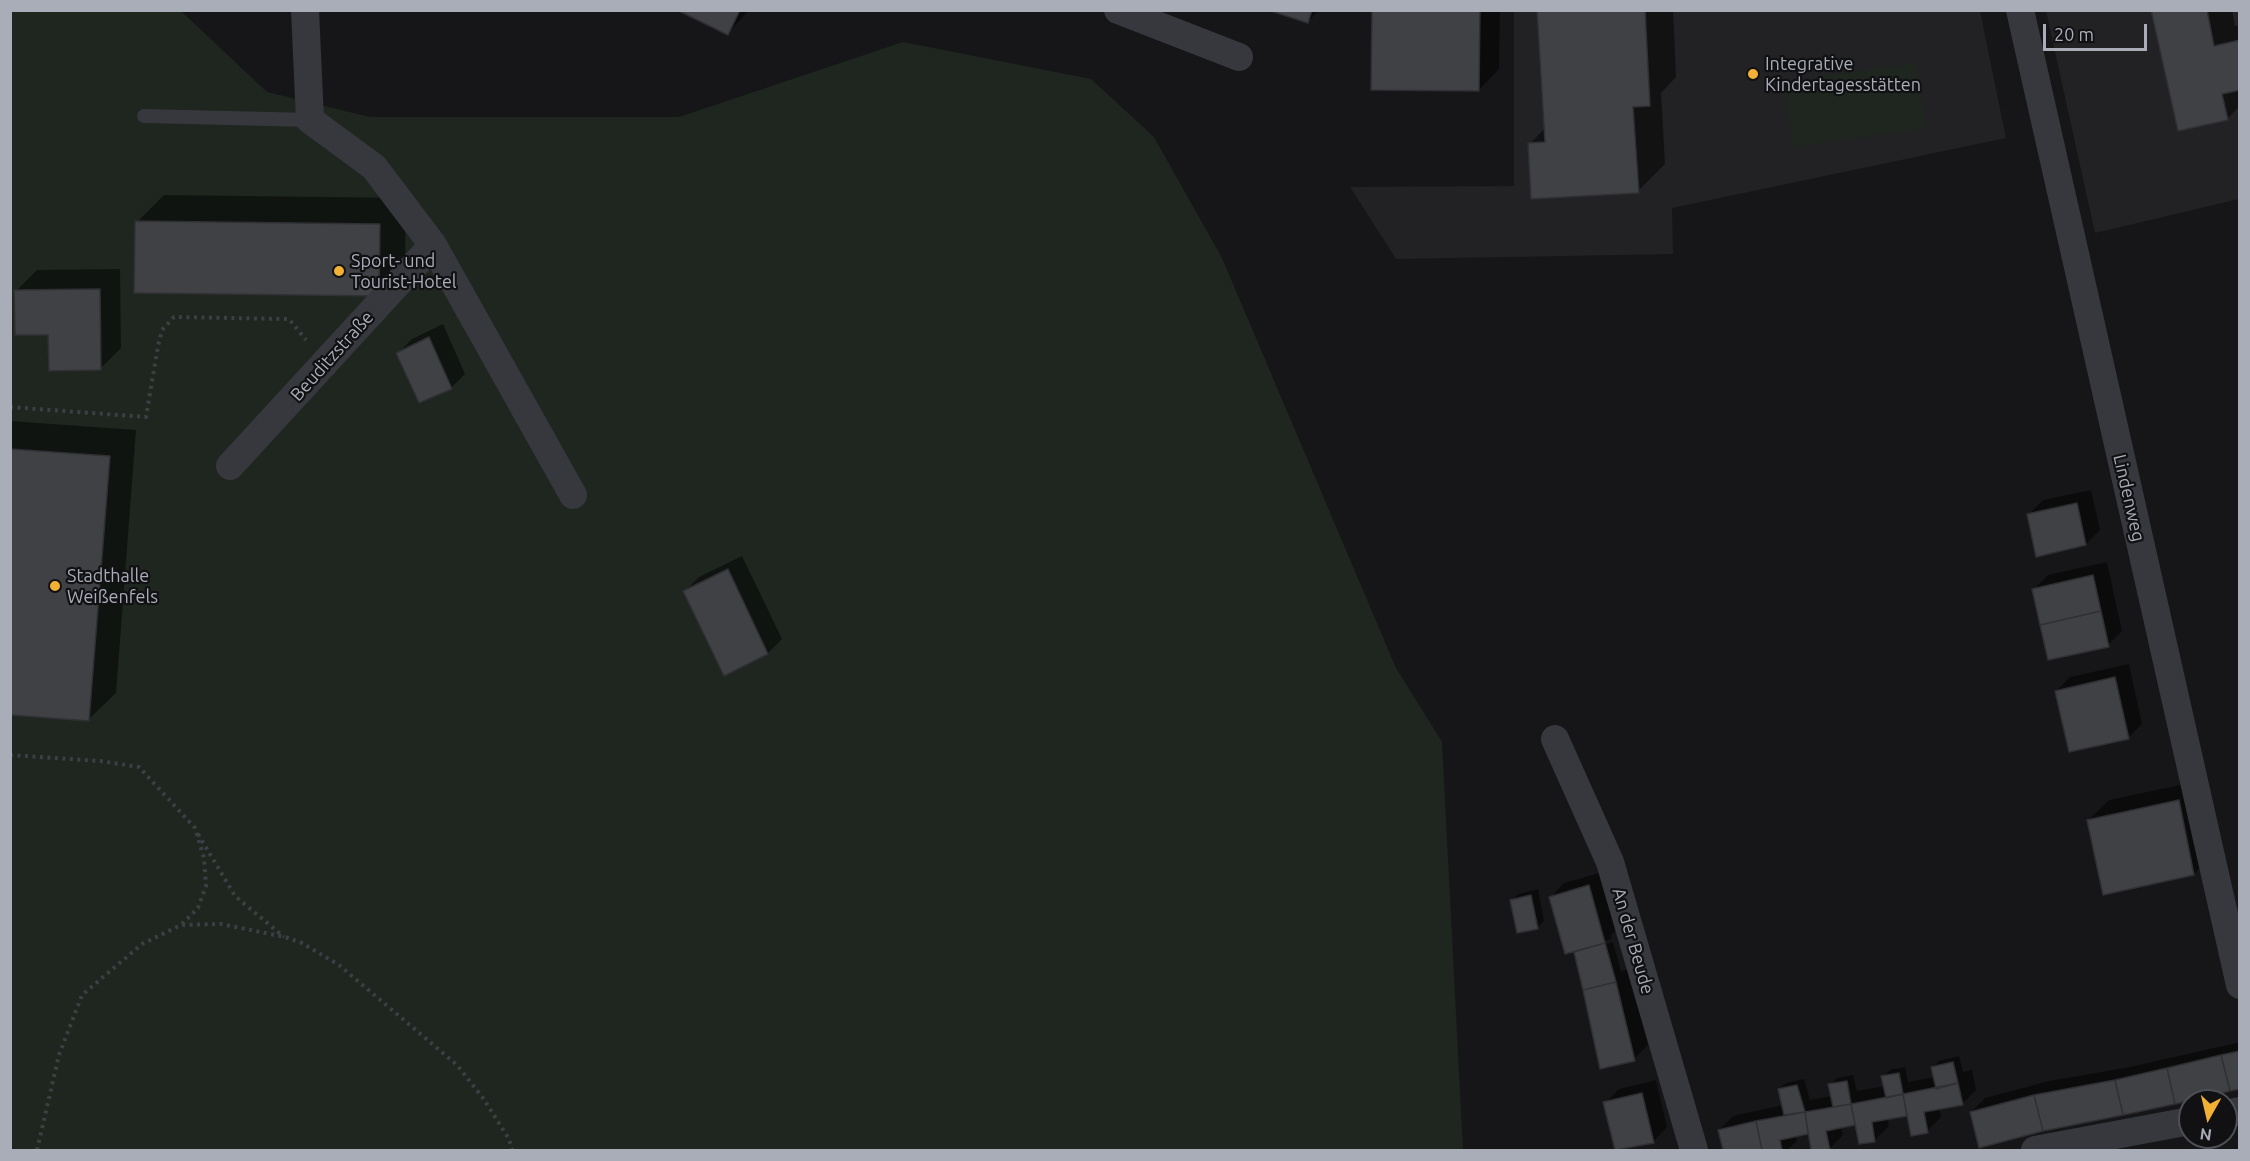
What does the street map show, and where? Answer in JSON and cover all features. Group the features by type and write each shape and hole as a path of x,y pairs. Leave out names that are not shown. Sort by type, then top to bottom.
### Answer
{"street":[{"path":"305,10 310,120 374,166 433,245 573,495"},
{"path":"1118,10 1239,57"},
{"name":"Lindenweg","path":"2020,10 2240,985"},
{"name":"Beuditzstraße","path":"230,466 433,245"},
{"name":"An der Beude","path":"1554,739 1610,862 1694,1150"},
{"path":"2035,1150 2178,1123"}],"lane":[{"path":"144,116 310,120"}],"path":[{"path":"10,407 146,417 162,330 174,317 289,320 314,350 317,373"},
{"path":"10,755 100,761 139,767 195,828 235,896 285,937"},
{"path":"37,1150 58,1055 82,995 142,944 181,925 198,908 206,886 204,858 195,828"},
{"path":"181,925 221,924 285,937 302,943 339,964 457,1065 483,1098 508,1139 512,1150"}],"shaded area":[{"path":"10,11 181,11 267,92 370,117 679,117 903,42 1091,79 1154,137 1222,258 1396,668 1442,742 1463,1150 11,1150"},
{"name":"Integrative Kindertagesstätten","path":"1514,11 1980,11 2006,138 1672,208 1673,254 1396,259 1350,187 1514,186"},
{"path":"2046,11 2239,11 2239,199 2095,233"},
{"path":"1916,63 1926,128 1793,147 1783,82"}],"building":[{"path":"677,10 740,10 728,35"},
{"path":"1268,10 1312,10 1308,23"},
{"path":"1372,10 1480,10 1479,91 1371,90"},
{"path":"1537,10 1645,10 1650,106 1633,107 1639,193 1531,199 1528,143 1545,142"},
{"path":"2151,10 2207,10 2214,46 2240,40 2240,90 2222,94 2228,120 2178,131"},
{"path":"135,221 380,224 379,296 134,293"},
{"path":"100,289 101,370 49,371 48,335 15,335 14,290"},
{"path":"429,337 452,389 419,403 396,353"},
{"name":"Stadthalle Weißenfels","path":"10,449 110,456 89,721 10,715"},
{"path":"2077,503 2086,545 2036,557 2027,514"},
{"path":"728,569 768,654 724,676 683,591"},
{"path":"2093,575 2101,611 2040,625 2032,589"},
{"path":"2101,611 2109,647 2048,660 2040,625"},
{"path":"2115,677 2129,739 2069,752 2055,691"},
{"path":"2179,800 2194,875 2103,895 2087,820"},
{"path":"1589,885 1605,943 1565,954 1549,897"},
{"path":"1531,895 1538,929 1517,933 1510,900"},
{"path":"1605,943 1616,982 1583,990 1574,952"},
{"path":"1616,982 1635,1061 1600,1069 1583,990"},
{"path":"2240,1051 2240,1089 2230,1089 2221,1055"},
{"path":"2221,1055 2230,1089 2178,1089 2178,1103 2175,1104 2167,1068"},
{"path":"1953,1062 1958,1083 1936,1089 1931,1067"},
{"path":"2167,1068 2175,1104 2123,1115 2115,1080"},
{"path":"1899,1073 1903,1094 1886,1098 1881,1076"},
{"path":"2115,1080 2123,1115 2043,1131 2034,1095"},
{"path":"1847,1081 1851,1104 1833,1107 1828,1084"},
{"path":"1958,1083 1963,1105 1924,1112 1928,1133 1911,1136 1903,1094"},
{"path":"1797,1085 1805,1112 1784,1115 1778,1089"},
{"path":"1642,1093 1654,1143 1615,1150 1603,1102"},
{"path":"1903,1094 1907,1116 1872,1122 1875,1142 1859,1144 1851,1104"},
{"path":"2034,1095 2043,1131 1979,1148 1970,1112"},
{"path":"1851,1104 1855,1125 1826,1131 1830,1150 1811,1150 1805,1112"},
{"path":"1805,1112 1808,1134 1780,1140 1782,1150 1762,1150 1756,1121"},
{"path":"1756,1121 1762,1150 1723,1150 1718,1130"}],"place":[{"name":"Integrative Kindertagesstätten","path":"1753,74"},
{"name":"Sport- und Tourist-Hotel","path":"339,271"},
{"name":"Stadthalle Weißenfels","path":"55,586"}]}
